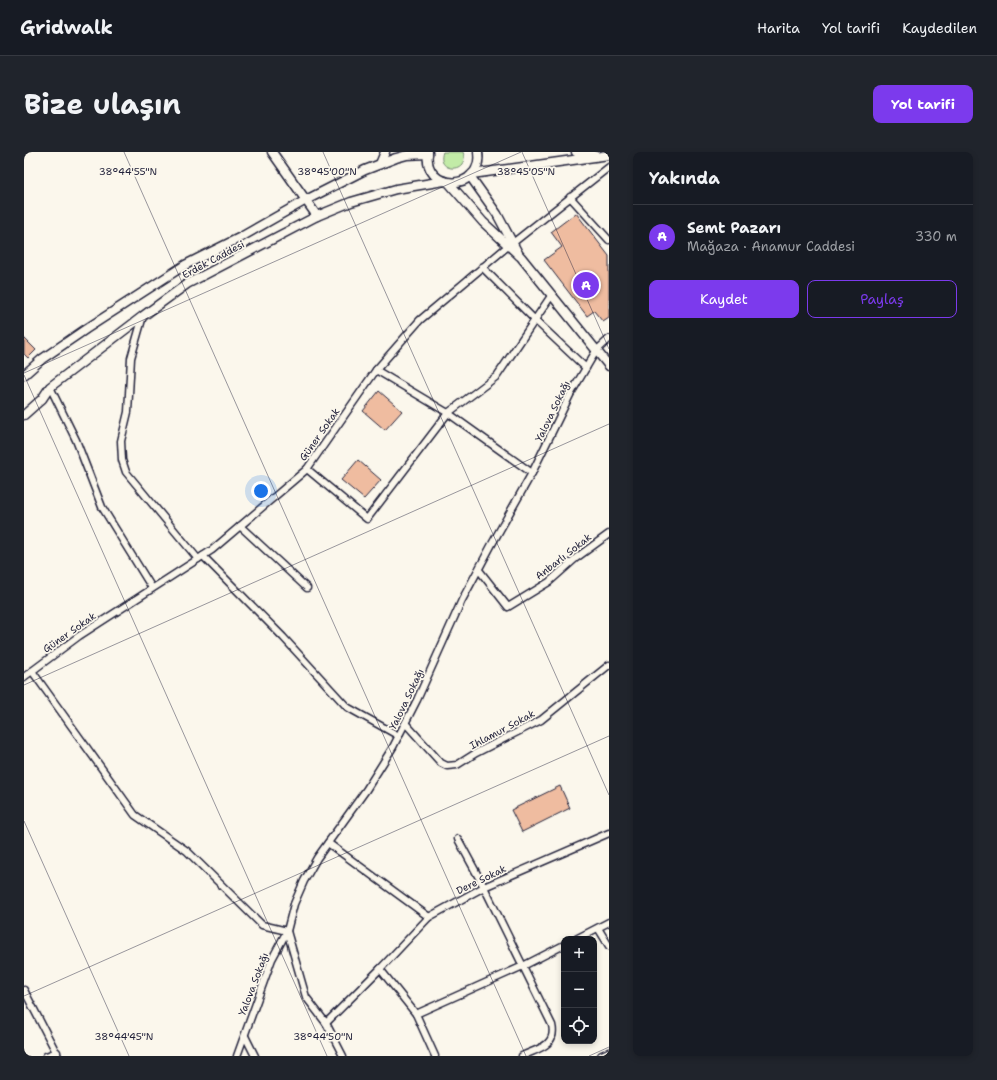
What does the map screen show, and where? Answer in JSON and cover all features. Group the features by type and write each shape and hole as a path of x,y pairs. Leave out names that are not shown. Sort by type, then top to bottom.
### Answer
{"street":[{"path":"272,152 316,216"},
{"path":"380,164 386,152"},
{"path":"471,175 478,162 478,152"},
{"path":"580,152 606,156"},
{"path":"428,153 430,168 436,176 446,182 471,209 511,244 551,296 609,366"},
{"name":"Erdek Caddesi","path":"24,375 42,359 185,265 241,237 306,200 380,164 407,155 428,153"},
{"path":"471,175 606,156"},
{"name":"Güner Sokak","path":"24,677 79,636 212,550 307,469 376,370 420,320 482,267 609,167"},
{"path":"471,175 493,207 511,244"},
{"name":"Erdek Caddesi","path":"24,415 42,399 50,387 187,284 316,216 351,202 396,189 446,182 460,182 471,175"},
{"path":"570,197 609,240"},
{"path":"482,267 586,368"},
{"path":"307,469 367,519 448,413 497,376 551,296"},
{"path":"143,316 131,358 128,412 121,441 122,460 126,472 200,558 283,637 347,707 399,736"},
{"name":"Yalova Sokağı","path":"236,1056 272,959 288,931 294,904 304,881 317,858 375,777 406,724 462,600 532,473 570,395 596,351 609,339"},
{"path":"376,370 448,413 532,473"},
{"path":"50,387 76,440 102,507 152,588"},
{"path":"240,526 307,588"},
{"name":"Anbarlı Sokak","path":"479,570 508,607 549,582 576,558 609,534"},
{"name":"Ihlamur Sokak","path":"406,724 441,763 447,766 454,766 476,753 541,720 609,665"},
{"path":"32,671 135,815 187,851 262,925 288,931 306,997 326,1023 343,1056"},
{"name":"Dere Sokak","path":"326,1023 429,917 484,887 609,833"},
{"path":"458,839 484,887 552,1025 553,1032 549,1044 522,1056"},
{"path":"328,843 429,917"},
{"path":"582,936 609,922"},
{"path":"598,928 609,946"},
{"path":"416,1014 523,966 561,947"},
{"path":"380,969 416,1014 435,1056"},
{"path":"24,990 57,1054 46,1056"},
{"path":"244,1036 255,1056"},
{"path":"602,1056 609,1053"}],"green space":[{"path":"443,152 463,152 464,159 462,164 458,167 448,167 444,164 442,159"}],"building":[{"path":"576,213 609,256 609,318 603,322 594,311 587,316 544,260 562,247 551,232"},
{"path":"24,338 36,350 28,358 24,354"},
{"path":"379,391 402,411 385,430 363,411"},
{"path":"358,460 381,480 364,499 341,480"},
{"path":"560,786 570,808 522,832 511,810"}],"place":[{"name":"Semt Pazarı","path":"586,285"}]}
